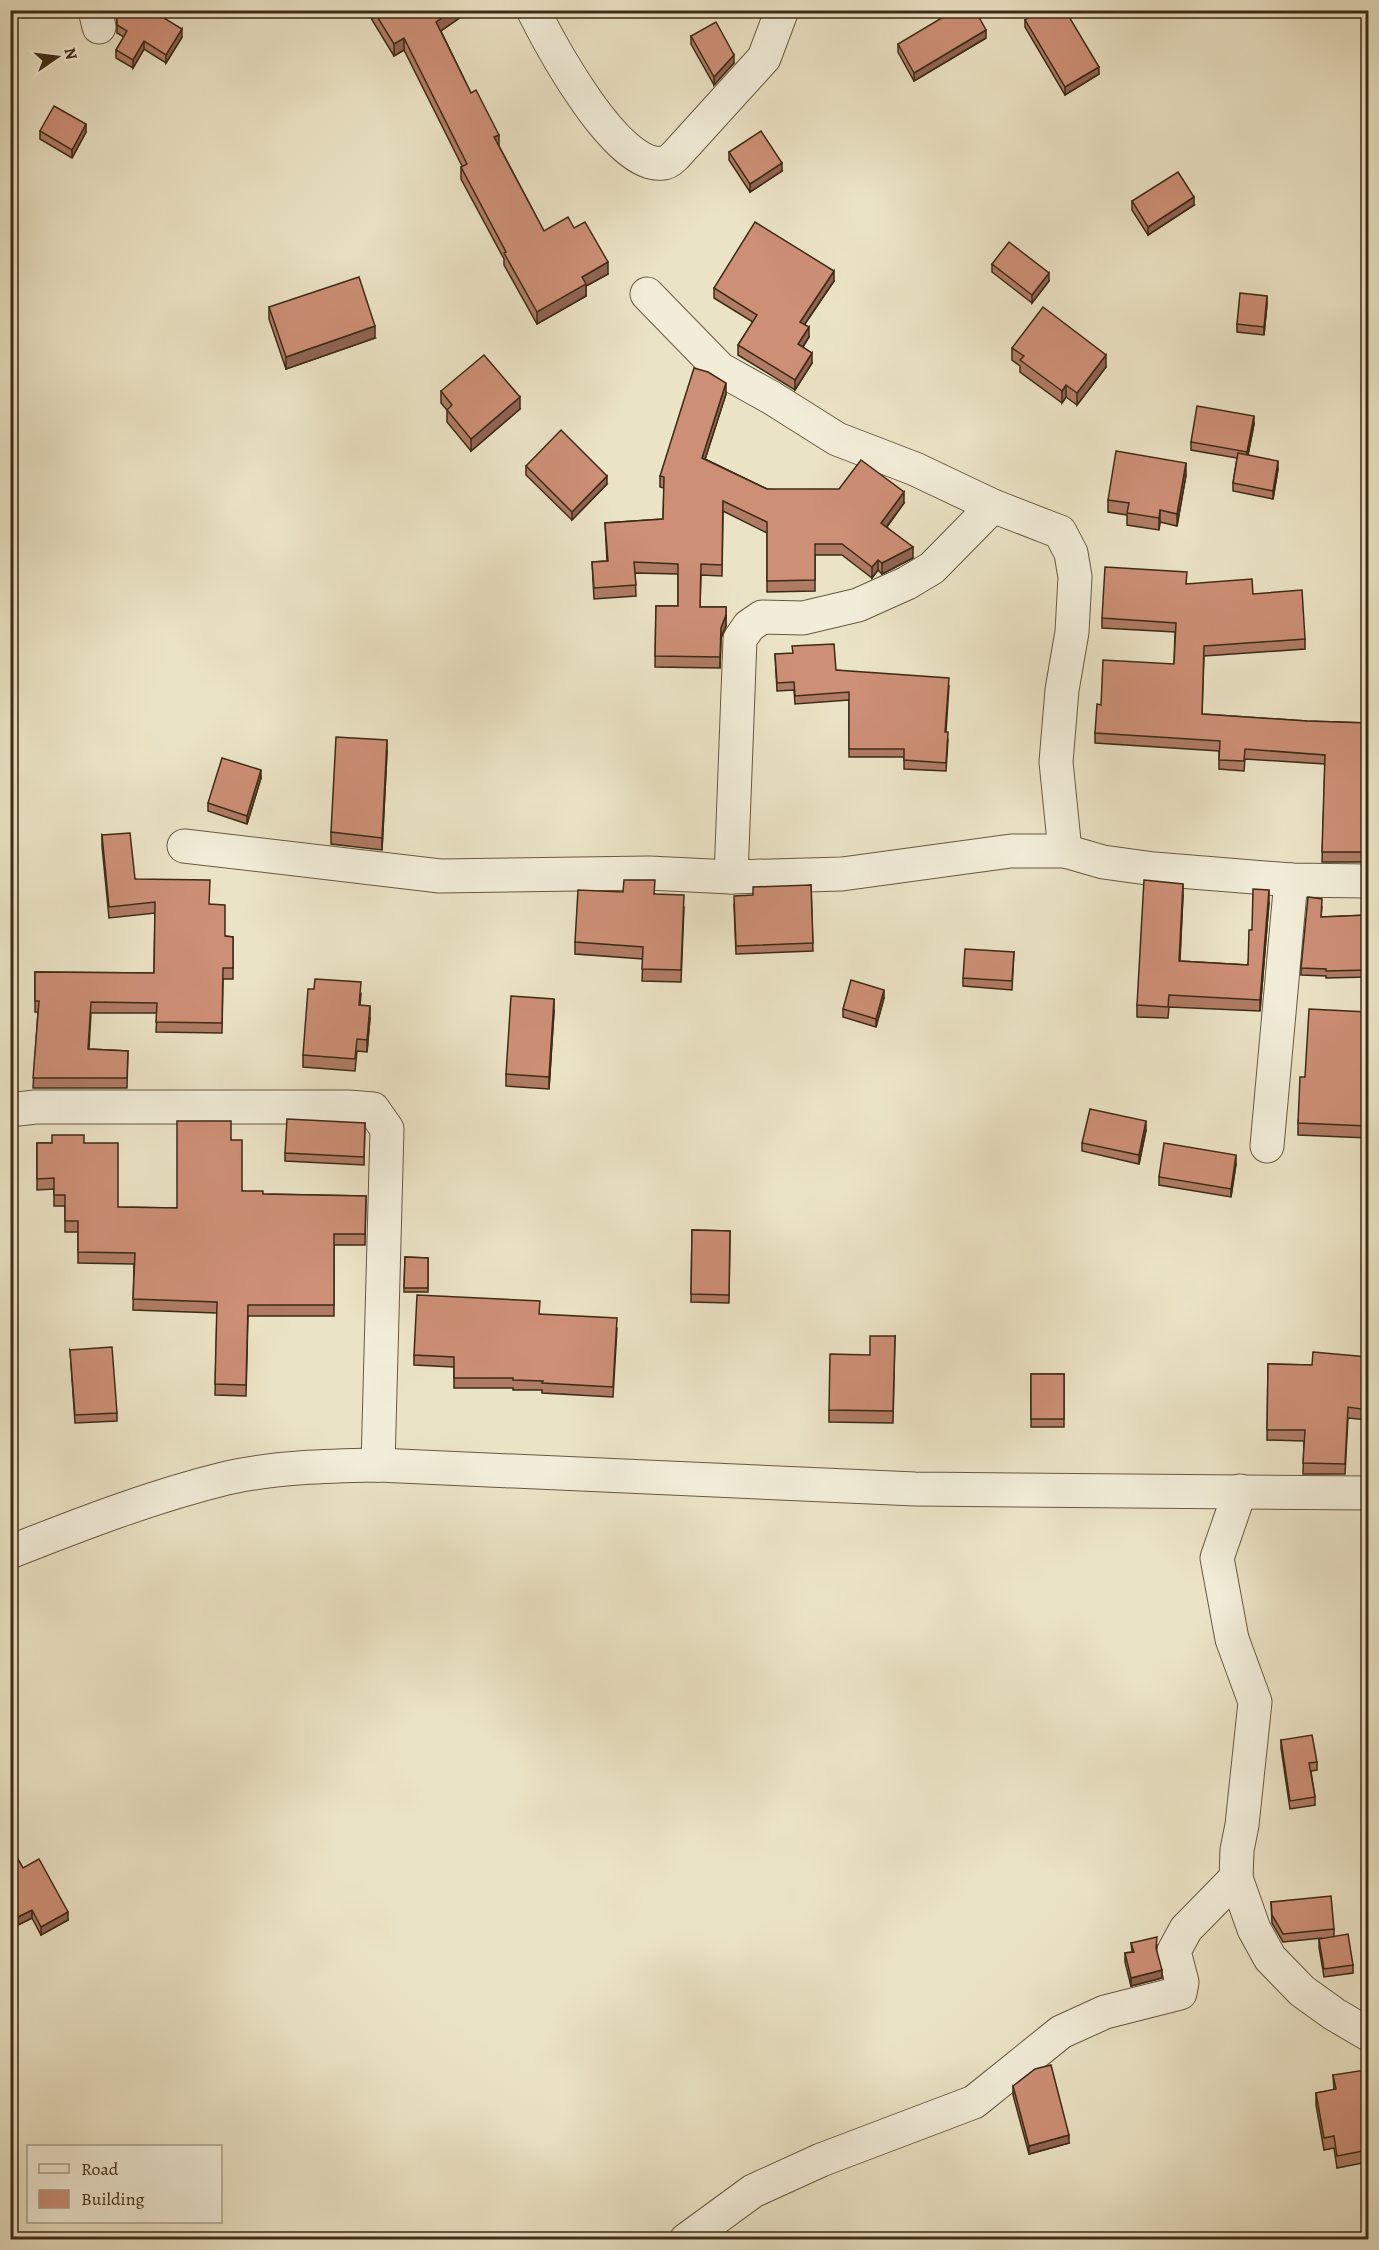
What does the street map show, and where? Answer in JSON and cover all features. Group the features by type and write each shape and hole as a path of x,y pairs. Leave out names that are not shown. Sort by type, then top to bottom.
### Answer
{"street":[{"path":"533,10 552,48 609,132 630,152 648,162 665,163 675,156 764,58 782,10"},
{"path":"647,294 720,369 772,398 837,439 915,469 993,506 1060,531 1071,553 1075,577 1072,632 1062,690 1056,762 1065,851"},
{"path":"731,878 740,639 749,626 762,617 803,618 858,605 907,583 932,568 993,506"},
{"path":"184,846 440,876 649,873 731,878 842,874 1011,851 1065,851 1103,862 1154,869 1291,879 1368,881"},
{"path":"1267,1146 1291,879"},
{"path":"10,1110 35,1107 373,1109 387,1129 378,1465"},
{"path":"10,1552 145,1502 229,1478 305,1467 378,1465 915,1489 1368,1493"},
{"path":"1240,1491 1217,1558 1232,1639 1255,1702 1242,1825 1236,1850 1236,1878 1254,1929 1270,1958 1302,1991 1334,2014 1368,2034"},
{"path":"686,2240 753,2191 821,2160 974,2102 1061,2032 1105,2012 1180,1993 1182,1982 1174,1951 1186,1929 1236,1878"}],"building":[{"path":"116,10 162,10 159,15 182,29 166,55 144,41 133,60 116,50 127,31 117,25"},
{"path":"373,10 453,10 436,22 471,93 476,90 499,135 494,137 544,231 568,217 574,228 585,222 608,262 582,277 586,284 537,312 504,253 506,252 461,167 467,164 404,38 394,44"},
{"path":"955,10 975,10 986,30 914,73 898,44"},
{"path":"1040,10 1065,10 1099,67 1065,87 1025,20"},
{"path":"716,22 734,55 714,77 691,36"},
{"path":"54,106 86,124 72,150 40,131"},
{"path":"761,131 782,163 750,184 729,152"},
{"path":"1178,172 1194,197 1148,227 1132,201"},
{"path":"755,222 834,271 800,322 809,327 798,344 812,353 795,380 738,345 757,315 714,288"},
{"path":"1009,242 1049,273 1032,295 992,264"},
{"path":"359,277 375,326 286,357 269,307"},
{"path":"1240,293 1267,296 1264,327 1237,324"},
{"path":"1043,307 1106,355 1077,393 1066,385 1062,391 1020,360 1024,356 1012,348"},
{"path":"484,355 520,397 471,439 447,410 452,405 441,391"},
{"path":"694,368 708,372 726,383 702,458 767,489 839,489 861,460 904,492 881,523 913,547 882,563 878,560 872,567 842,544 815,544 815,580 767,581 767,522 723,501 722,565 701,564 700,607 726,607 726,615 721,628 720,657 655,656 656,606 678,606 678,564 634,562 636,585 594,588 592,562 608,561 605,523 663,519 664,477 660,476"},
{"path":"1197,406 1254,416 1247,452 1191,442"},
{"path":"561,430 607,476 572,512 526,466"},
{"path":"1116,451 1186,463 1177,514 1160,510 1159,518 1127,513 1129,503 1108,500"},
{"path":"1238,453 1278,461 1273,491 1233,483"},
{"path":"1105,567 1187,572 1186,584 1252,579 1253,594 1302,590 1305,639 1204,646 1202,714 1368,723 1368,852 1322,852 1325,755 1245,749 1244,761 1219,760 1220,741 1095,733 1097,704 1101,705 1103,660 1174,664 1176,623 1102,618"},
{"path":"834,644 836,670 949,678 945,732 948,732 946,763 904,760 904,749 849,749 849,692 795,696 794,682 777,683 775,654 793,653 792,646"},
{"path":"336,737 387,740 382,838 331,832"},
{"path":"222,758 261,770 247,816 208,803"},
{"path":"130,833 135,879 210,880 209,904 225,905 225,936 233,937 233,968 223,968 222,1023 156,1022 157,1003 91,1002 88,1049 128,1051 127,1078 33,1078 39,1001 35,1001 35,972 154,973 155,902 109,907 102,835"},
{"path":"624,880 655,880 654,894 684,895 681,970 642,969 643,947 575,942 578,890 623,892"},
{"path":"1144,880 1183,884 1179,961 1248,965 1253,889 1269,890 1260,1000 1169,995 1168,1007 1137,1005"},
{"path":"811,885 813,943 736,946 734,896 753,895 753,887"},
{"path":"1308,897 1322,899 1321,917 1368,915 1368,970 1326,971 1326,969 1301,968"},
{"path":"965,949 1014,952 1012,981 963,978"},
{"path":"315,979 361,982 359,1005 370,1006 367,1040 357,1039 355,1059 303,1055 308,989 314,989"},
{"path":"851,980 884,990 876,1019 843,1009"},
{"path":"511,996 554,999 549,1077 506,1074"},
{"path":"1309,1009 1368,1012 1368,1126 1298,1123 1300,1077 1305,1077"},
{"path":"1090,1109 1146,1121 1139,1155 1082,1143"},
{"path":"287,1119 365,1123 364,1157 285,1153"},
{"path":"177,1121 231,1121 231,1140 242,1140 242,1191 263,1191 263,1194 366,1196 365,1234 334,1234 334,1305 248,1305 246,1385 215,1384 217,1302 133,1299 135,1253 78,1252 78,1221 65,1221 65,1195 54,1195 54,1178 37,1179 37,1143 52,1143 52,1135 84,1135 84,1143 118,1143 118,1207 177,1208"},
{"path":"1164,1143 1236,1155 1231,1189 1159,1177"},
{"path":"692,1230 730,1231 729,1295 691,1294"},
{"path":"405,1257 428,1258 428,1288 404,1288"},
{"path":"417,1295 540,1301 539,1314 617,1318 613,1387 542,1383 543,1381 513,1380 513,1378 454,1378 454,1357 414,1355"},
{"path":"870,1336 895,1336 893,1411 829,1410 830,1354 870,1355"},
{"path":"112,1347 117,1413 75,1415 70,1350"},
{"path":"1313,1352 1368,1357 1368,1410 1348,1407 1345,1464 1303,1463 1305,1430 1267,1430 1268,1364 1312,1365"},
{"path":"1031,1374 1064,1374 1064,1419 1031,1419"},
{"path":"1312,1735 1317,1762 1309,1763 1315,1797 1290,1801 1281,1740"},
{"path":"10,1845 23,1868 39,1859 68,1912 41,1927 32,1910 18,1917 10,1903"},
{"path":"1331,1896 1334,1929 1283,1934 1272,1915 1271,1902"},
{"path":"1348,1934 1353,1965 1324,1969 1319,1939"},
{"path":"1157,1937 1156,1948 1162,1970 1131,1978 1125,1953 1134,1952 1131,1943"},
{"path":"1051,2065 1069,2135 1029,2146 1013,2086 1035,2069"},
{"path":"1365,2070 1368,2087 1368,2150 1337,2156 1334,2136 1324,2138 1316,2093 1336,2089 1333,2075"}]}
